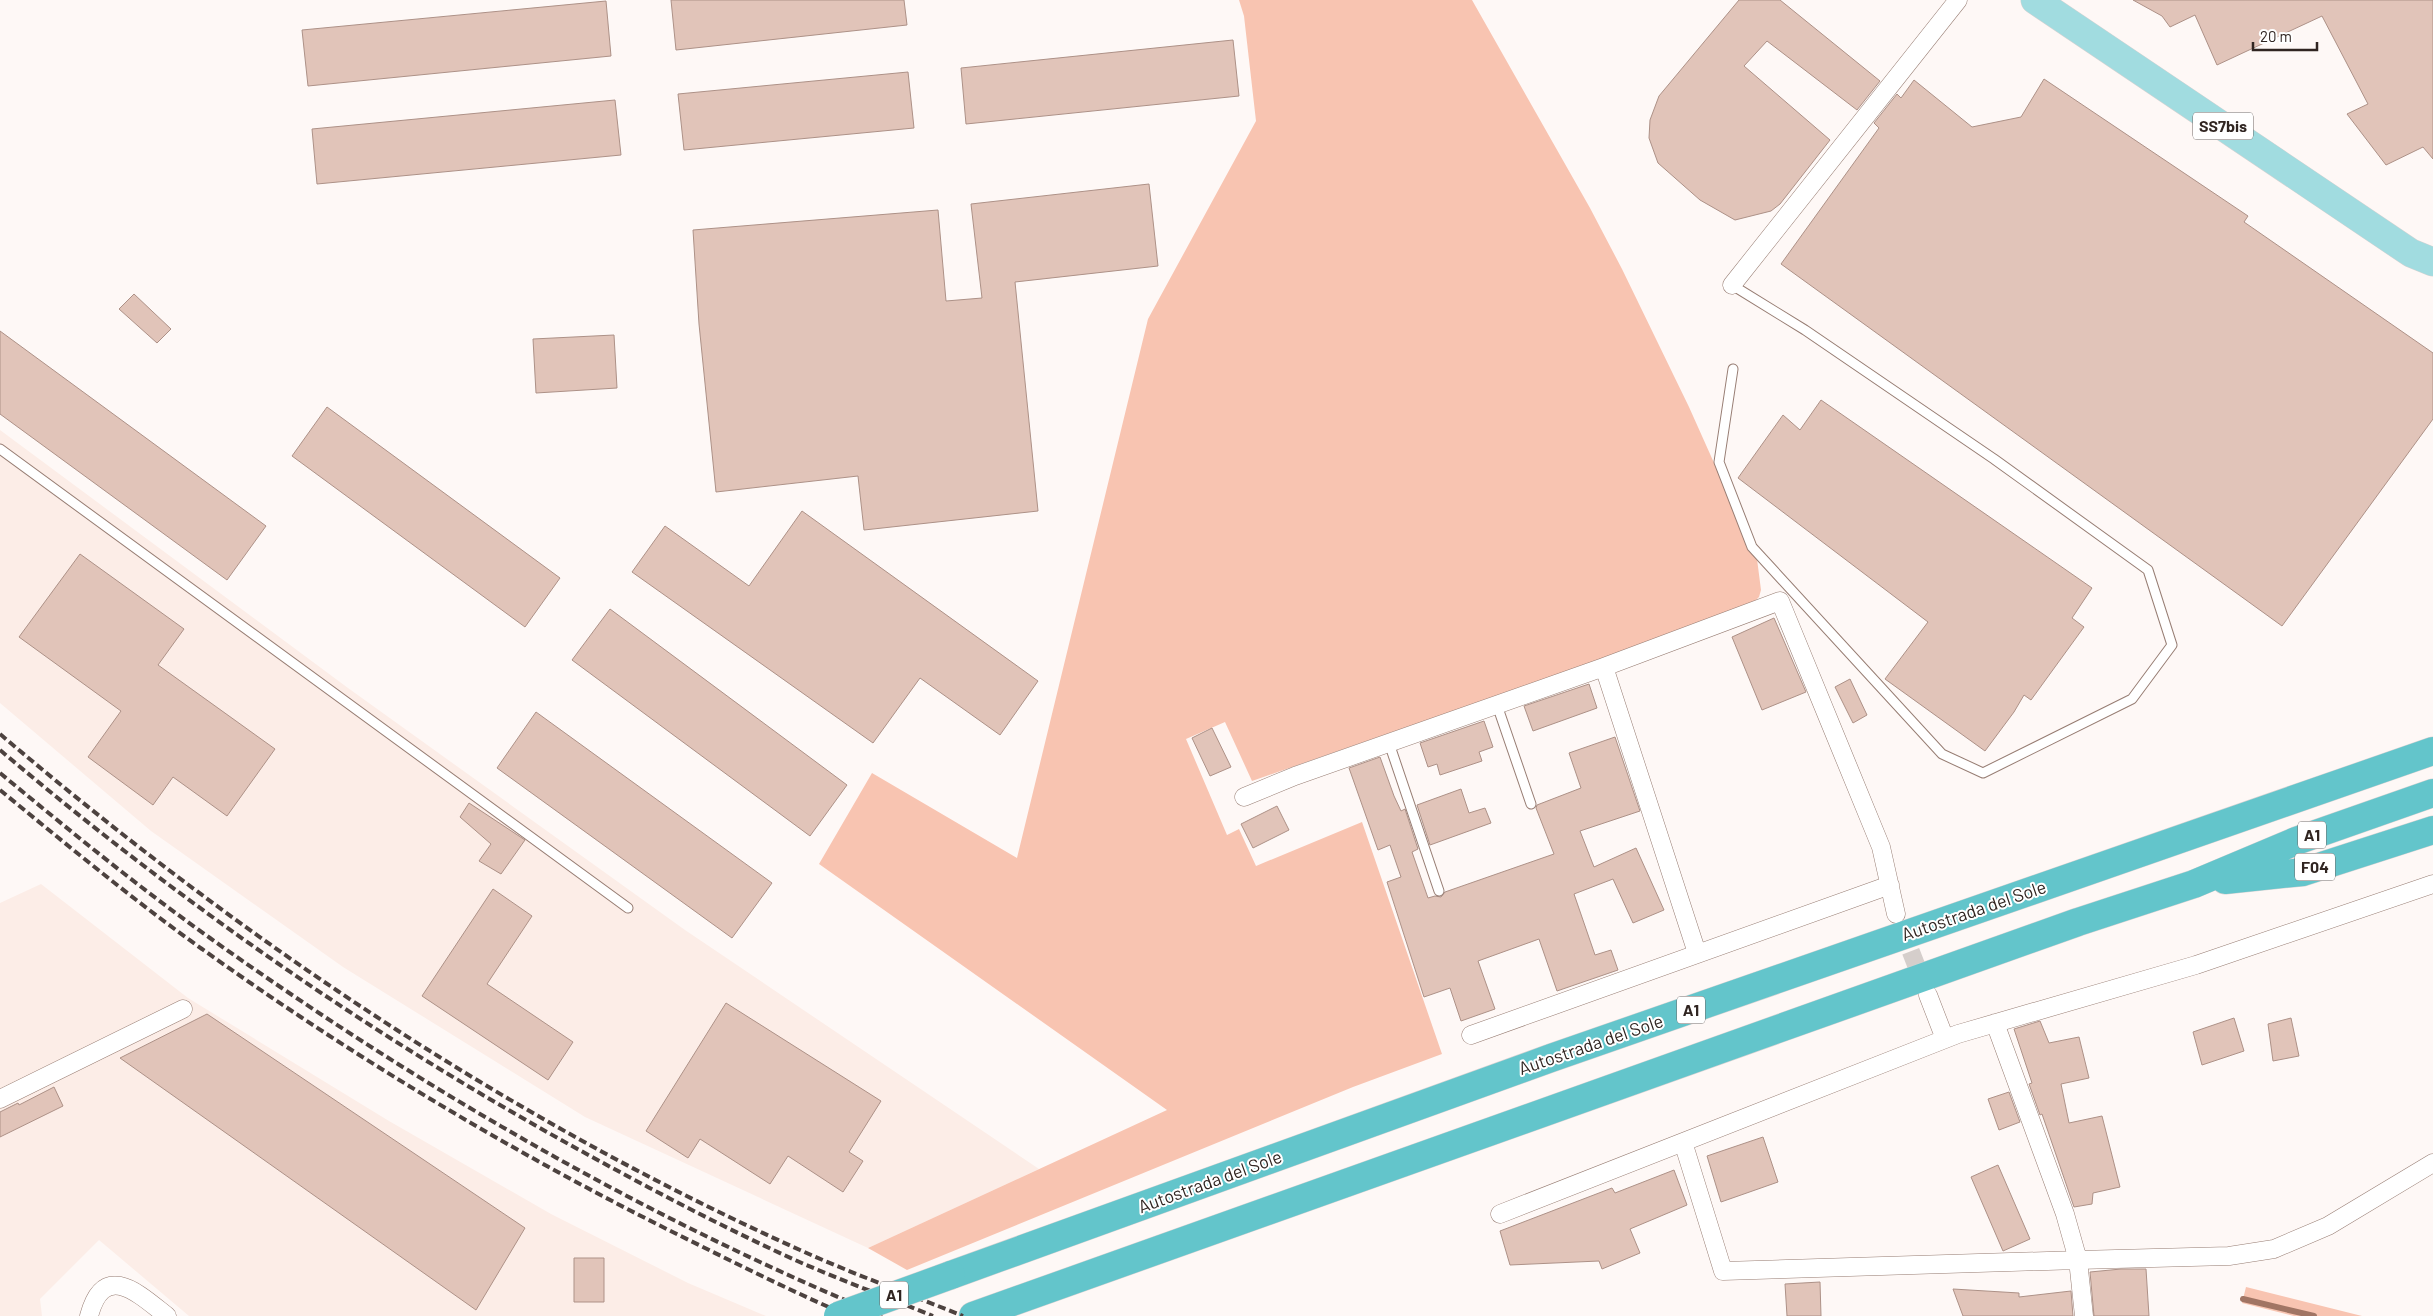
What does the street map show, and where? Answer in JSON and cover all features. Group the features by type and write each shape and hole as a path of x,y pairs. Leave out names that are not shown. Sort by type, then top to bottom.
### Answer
{"highway":[{"name":"Autostrada del Sole","path":"838,1316 1551,1058 2433,752"},
{"name":"A1","path":"973,1316 2078,922 2194,884 2296,841 2433,793"},
{"name":"F04","path":"2194,884 2303,872 2433,830"}],"main road":[{"name":"SS7bis","path":"2046,2 2422,257 2433,279"}],"street":[{"path":"1732,285 1958,0"},
{"path":"1244,797 1389,743 1604,667 1780,601 1882,847 1896,914"},
{"path":"1604,667 1698,953"},
{"path":"1500,1214 1945,1040 1995,1023 2196,965 2433,884"},
{"path":"1471,1035 1890,885"},
{"path":"1928,995 1945,1040"},
{"path":"0,1099 183,1009"},
{"path":"1995,1023 2065,1214 2078,1260 2084,1316"},
{"path":"1683,1142 1723,1271 2229,1256 2274,1249 2328,1226 2433,1163"},
{"path":"89,1316 92,1302 102,1290 115,1284 132,1289 167,1316"}],"lane":[{"path":"1732,285 1805,330 1994,459 2148,570 2172,645 2132,699 1983,773 1942,754 1752,546 1718,462 1733,368"},
{"path":"0,449 628,908"},
{"path":"1498,705 1531,804"},
{"path":"1389,743 1439,891"}],"shaded area":[{"path":"1239,0 1472,0 1590,208 1622,269 1689,407 1757,559 1761,590 1759,597 1748,608 1252,781 1225,722 1186,739 1227,835 1239,829 1256,866 1362,822 1442,1054 1353,1087 907,1270 868,1248 1167,1110 819,864 872,773 1017,858 1148,319 1256,121 1244,16"},
{"path":"0,430 348,688 685,930 1039,1169 868,1248 585,1117 343,967 151,831 0,703"},
{"path":"41,884 188,998 389,1121 551,1214 688,1283 766,1316 189,1316 99,1240 40,1299 42,1316 0,1316 0,903"},
{"path":"2246,1287 2362,1316 2294,1316 2242,1303"}],"building":[{"path":"671,0 904,0 907,25 676,50"},
{"path":"1739,0 1780,0 1880,81 1857,110 1767,41 1744,66 1830,140 1780,204 1771,211 1735,220 1700,200 1658,163 1649,138 1650,120 1659,96"},
{"path":"2133,0 2433,0 2433,159 2423,147 2386,165 2347,114 2368,104 2322,16 2217,65 2195,15 2170,27 2162,16"},
{"path":"606,1 611,56 308,86 302,30"},
{"path":"1233,40 1239,96 966,124 961,68"},
{"path":"908,72 914,128 684,150 678,94"},
{"path":"2044,79 2248,216 2244,222 2433,353 2433,419 2282,626 1781,264 1879,128 1874,123 1897,94 1901,98 1914,80 1972,127 2021,117"},
{"path":"615,100 621,155 317,184 312,129"},
{"path":"1149,184 1158,266 1015,282 1038,511 864,530 858,476 716,492 699,324 693,230 938,210 946,301 982,298 971,204"},
{"path":"134,294 171,329 157,343 119,309"},
{"path":"0,331 266,526 227,580 0,414"},
{"path":"614,335 617,388 536,393 533,339"},
{"path":"1821,400 2092,588 2072,618 2084,627 2031,700 2024,695 2014,712 1985,751 1885,679 1928,622 1738,478 1783,415 1800,430"},
{"path":"327,407 560,578 525,627 292,456"},
{"path":"802,511 1038,681 1000,735 920,678 873,743 632,572 665,526 749,586"},
{"path":"80,554 184,629 158,665 275,749 227,816 173,777 153,805 88,757 121,711 19,637"},
{"path":"610,609 847,785 810,836 572,660"},
{"path":"1774,618 1806,692 1762,710 1732,637"},
{"path":"1850,679 1867,715 1853,723 1835,687"},
{"path":"1589,684 1597,708 1533,731 1524,706"},
{"path":"536,712 772,883 732,938 497,768"},
{"path":"1484,721 1493,747 1479,752 1482,761 1440,775 1437,764 1428,767 1420,743"},
{"path":"1212,728 1231,767 1210,776 1192,738"},
{"path":"1615,737 1640,811 1580,831 1594,867 1636,848 1664,910 1633,923 1613,879 1574,894 1595,955 1611,950 1618,970 1557,991 1539,939 1478,961 1495,1009 1461,1021 1450,988 1424,997 1387,882 1401,877 1390,845 1378,850 1349,768 1380,757 1401,811 1405,809 1418,849 1412,852 1428,898 1441,897 1445,892 1554,854 1536,808 1537,805 1581,788 1569,753"},
{"path":"1461,789 1469,813 1485,808 1491,823 1430,845 1417,805"},
{"path":"469,803 525,840 501,874 479,861 491,844 460,817"},
{"path":"1277,806 1289,830 1253,848 1241,824"},
{"path":"493,889 532,916 487,984 573,1042 548,1080 422,996"},
{"path":"726,1003 881,1101 849,1152 863,1161 843,1192 788,1156 770,1184 700,1139 688,1158 646,1131"},
{"path":"207,1014 525,1228 476,1310 120,1058"},
{"path":"2234,1018 2244,1051 2202,1065 2193,1032"},
{"path":"2291,1018 2299,1056 2273,1061 2268,1024"},
{"path":"2040,1021 2049,1043 2079,1037 2089,1078 2061,1084 2069,1123 2102,1116 2120,1187 2093,1193 2092,1204 2074,1207 2042,1114 2040,1115 2029,1084 2032,1083 2014,1029"},
{"path":"54,1087 63,1106 0,1137 0,1112 18,1103 19,1105"},
{"path":"2009,1092 2020,1122 1999,1130 1988,1099"},
{"path":"1763,1137 1778,1182 1721,1202 1707,1156"},
{"path":"1998,1165 2030,1239 2003,1251 1971,1177"},
{"path":"1674,1170 1687,1205 1630,1229 1640,1253 1602,1269 1599,1261 1510,1265 1500,1231 1612,1188 1615,1193"},
{"path":"574,1258 604,1258 604,1302 574,1302"},
{"path":"2146,1269 2149,1316 2094,1316 2090,1272"},
{"path":"1820,1282 1821,1316 1787,1316 1785,1284"},
{"path":"1953,1289 2019,1293 2019,1297 2071,1291 2073,1316 1963,1316"}],"waterway":[{"path":"2243,1299 2314,1316"}],"tunnel":[{"path":"1901,926 1925,988"}],"railway":[{"path":"0,734 92,810 186,883 283,953 382,1020 483,1083 586,1143 692,1199 820,1259 963,1316"},
{"path":"0,750 70,808 213,917 361,1020 438,1068 594,1158 719,1224 812,1267 933,1316"},
{"path":"0,773 130,878 210,938 289,993 452,1097 621,1193 707,1237 794,1278 883,1316"},
{"path":"0,790 150,911 202,949 321,1031 382,1069 507,1144 570,1179 736,1264 849,1316"}]}
